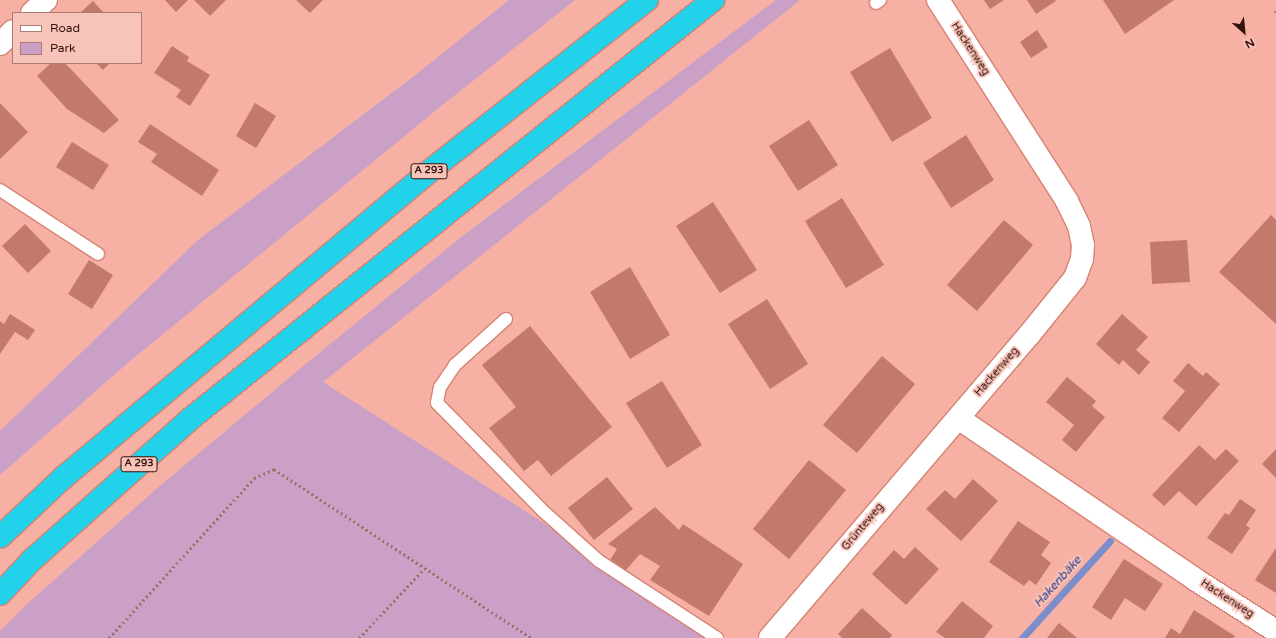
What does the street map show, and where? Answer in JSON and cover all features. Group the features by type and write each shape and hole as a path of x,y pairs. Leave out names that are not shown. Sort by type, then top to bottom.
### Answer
{"highway":[{"name":"A 293","path":"0,537 64,477 427,173 647,0"},
{"name":"A 293","path":"0,594 32,560 189,420 714,0"}],"street":[{"path":"33,12 46,0"},
{"name":"Hackenweg","path":"938,0 1067,201 1079,226 1083,245 1082,259 1075,278 958,418 1196,580 1276,631"},
{"path":"0,44 12,32"},
{"name":"Grünteweg","path":"770,638 958,418"}],"lane":[{"path":"0,190 98,254"},
{"path":"506,318 455,365 440,386 437,403 543,511 599,561 717,638"}],"path":[{"path":"109,638 254,478 274,470 531,638"},
{"path":"359,638 424,569"}],"green space":[{"path":"509,0 575,0 440,107 129,362 0,475 0,431 198,240 418,73"},
{"path":"776,0 800,0 323,382 724,638 0,638 0,631 24,607 155,490 307,363 460,238"}],"building":[{"path":"165,0 188,0 176,12"},
{"path":"194,0 226,0 210,16"},
{"path":"296,0 323,0 310,13"},
{"path":"984,0 1004,0 990,9"},
{"path":"1027,0 1055,0 1056,1 1036,14"},
{"path":"1103,0 1174,0 1125,34"},
{"path":"93,1 103,12 81,12"},
{"path":"1037,30 1048,47 1031,58 1020,42"},
{"path":"172,46 189,57 187,61 210,75 190,106 176,97 181,90 154,73"},
{"path":"890,48 932,118 892,142 850,72"},
{"path":"50,64 66,64 119,120 104,133 67,109 37,76"},
{"path":"97,64 109,64 103,70"},
{"path":"0,103 28,132 0,159"},
{"path":"255,103 276,116 256,148 236,136"},
{"path":"809,120 838,165 798,191 769,146"},
{"path":"150,124 219,170 202,196 151,162 157,154 138,142"},
{"path":"966,135 994,180 951,208 923,163"},
{"path":"72,142 109,165 93,190 56,167"},
{"path":"842,198 884,265 846,288 805,221"},
{"path":"713,202 757,270 720,293 676,226"},
{"path":"1271,215 1276,220 1276,324 1219,272"},
{"path":"1004,220 1033,245 977,311 947,285"},
{"path":"25,224 51,251 28,273 2,246"},
{"path":"1187,240 1190,282 1152,284 1150,242"},
{"path":"89,260 113,275 92,309 68,294"},
{"path":"630,267 670,335 630,359 590,292"},
{"path":"767,299 808,364 770,389 728,324"},
{"path":"10,314 35,330 28,340 15,332 0,354 0,321 4,324"},
{"path":"1122,314 1148,337 1136,350 1150,362 1139,375 1123,360 1119,365 1096,344"},
{"path":"530,326 612,427 551,476 538,460 524,471 489,428 516,407 482,365"},
{"path":"882,356 915,384 857,453 823,425"},
{"path":"1188,363 1203,376 1206,372 1220,384 1179,432 1162,418 1185,391 1173,381"},
{"path":"1067,377 1096,401 1092,406 1105,417 1076,452 1062,440 1074,425 1046,402"},
{"path":"662,381 702,445 667,468 626,403"},
{"path":"1199,445 1215,460 1226,449 1239,461 1196,506 1179,491 1164,506 1152,495"},
{"path":"1276,449 1276,478 1262,464"},
{"path":"809,460 846,490 789,559 753,529"},
{"path":"607,477 633,509 594,540 568,508"},
{"path":"973,479 998,501 961,541 926,509 945,490 955,499"},
{"path":"1240,499 1256,510 1246,525 1250,528 1232,554 1207,538 1225,513 1229,515"},
{"path":"655,507 679,530 683,524 743,564 709,616 650,580 660,566 640,554 626,570 610,560 617,549 608,544"},
{"path":"1018,521 1050,542 1041,555 1051,563 1036,585 1029,580 1024,586 989,562"},
{"path":"915,547 939,569 906,605 872,574 894,550 904,559"},
{"path":"1276,548 1276,593 1255,580"},
{"path":"1124,559 1163,584 1145,611 1125,598 1111,620 1092,607"},
{"path":"962,601 993,626 984,638 945,638 936,632"},
{"path":"862,608 892,635 890,638 842,638 838,634"},
{"path":"1194,610 1235,636 1233,638 1165,638 1171,628 1180,634"},
{"path":"1059,623 1077,638 1047,638"}],"waterway":[{"name":"Hakenbäke","path":"1022,638 1110,541"}]}
